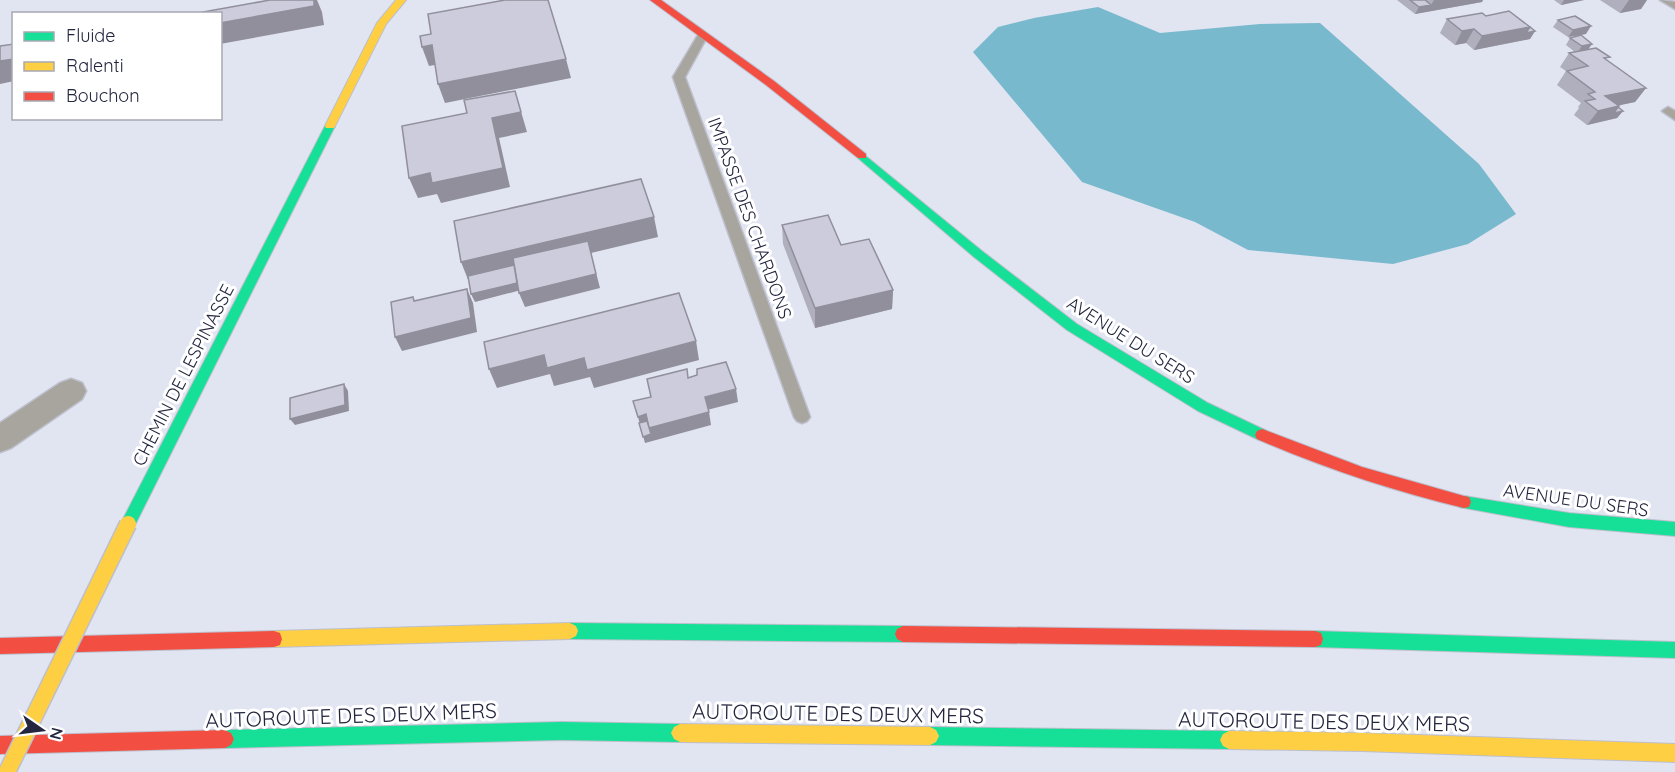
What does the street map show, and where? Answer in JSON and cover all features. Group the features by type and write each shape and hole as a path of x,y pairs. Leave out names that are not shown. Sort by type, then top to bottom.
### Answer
{"main road":[{"name":"CHEMIN DE LESPINASSE","path":"7,772 128,524 382,23 401,0"},
{"name":"AVENUE DU SERS","path":"654,0 677,13 703,35 770,82 1065,323 1223,418 1346,468 1440,497 1552,518 1646,529 1675,529"},
{"path":"0,646 576,631 1329,639 1675,650"},
{"name":"AUTOROUTE DES DEUX MERS","path":"0,746 561,731 1362,742 1675,753"}],"street":[{"path":"0,439 71,391"}],"lane":[{"path":"1665,0 1675,6"},
{"name":"IMPASSE DES CHARDONS","path":"703,35 680,76 802,417"}],"water":[{"path":"1098,7 1160,33 1260,24 1320,23 1479,164 1516,214 1468,244 1393,264 1248,250 1195,222 1082,182 973,52 998,27"}],"building":[{"path":"270,0 314,0 314,6 222,23 222,12 203,12"},
{"path":"505,0 548,0 566,59 438,84 432,45 422,47 420,36 431,34 428,14"},
{"path":"1410,0 1425,0 1431,5 1419,7"},
{"path":"1509,11 1530,27 1482,36 1474,29 1462,31 1447,19 1482,13 1486,16"},
{"path":"1575,16 1591,26 1573,30 1558,20"},
{"path":"1530,27 1535,31 1526,33"},
{"path":"1581,35 1592,44 1582,46 1570,38"},
{"path":"12,44 12,59 0,61 0,46"},
{"path":"1596,48 1610,57 1604,58 1646,88 1605,96 1619,106 1598,111 1585,101 1595,99 1588,94 1595,92 1567,71 1588,66 1569,53"},
{"path":"515,91 521,112 492,118 503,168 432,183 430,173 409,178 402,126 467,113 464,100"},
{"path":"1618,107 1623,111 1614,113"},
{"path":"641,179 654,217 461,262 454,221"},
{"path":"828,215 841,245 869,239 893,290 815,308 782,225"},
{"path":"588,241 596,274 519,293 513,258"},
{"path":"514,265 517,283 471,294 468,276"},
{"path":"467,289 471,318 395,337 391,302 413,297 414,301"},
{"path":"679,293 696,341 587,370 584,358 547,368 544,355 489,369 484,342"},
{"path":"726,362 736,389 705,397 709,412 649,428 646,414 638,417 633,401 651,397 647,379 687,369 688,378 697,375 697,369"},
{"path":"344,384 345,405 290,419 290,398"},
{"path":"647,421 651,434 643,437 639,423"}],"traffic: fast":[{"path":"128,524 330,126"},
{"path":"862,156 978,254 1072,327 1203,407 1262,435"},
{"path":"1464,502 1569,520 1675,529"},
{"path":"570,631 903,634"},
{"path":"1315,639 1675,650"},
{"path":"225,739 561,731 680,733"},
{"path":"930,736 1229,740"}],"traffic: slow":[{"path":"330,126 382,23 401,0"},
{"path":"7,772 128,524"},
{"path":"274,639 570,631"},
{"path":"680,733 930,736"},
{"path":"1229,740 1362,742 1675,753"}],"traffic: jam":[{"path":"655,0 770,83 862,156"},
{"path":"1262,435 1362,473 1464,502"},
{"path":"903,634 1315,639"},
{"path":"0,646 274,639"},
{"path":"0,745 225,739"}]}
